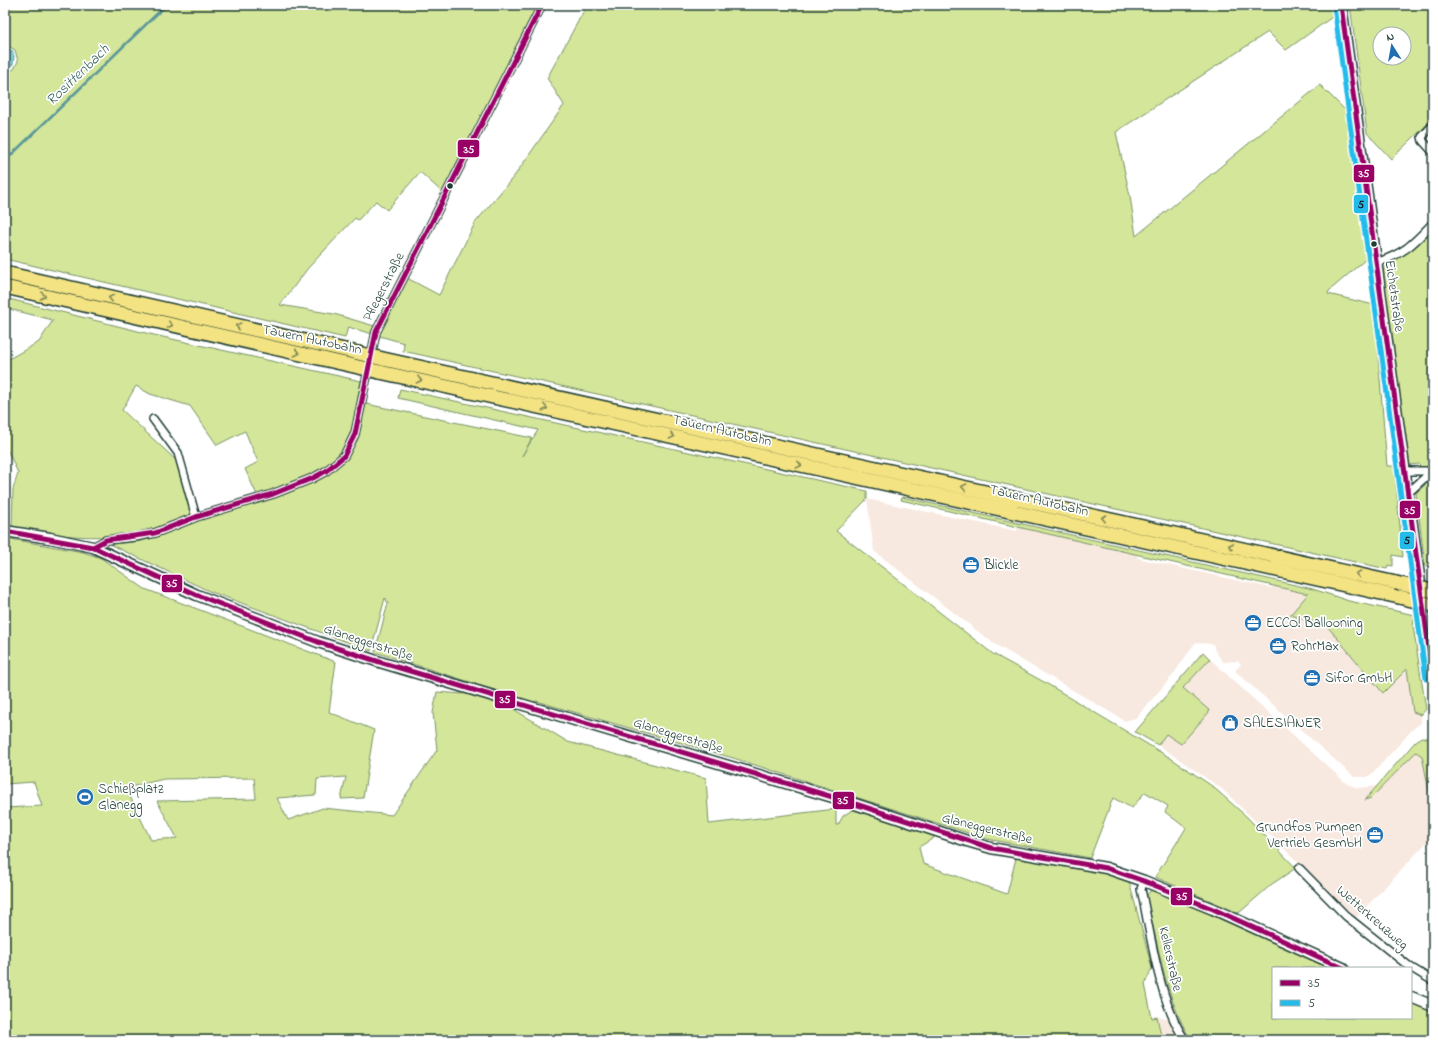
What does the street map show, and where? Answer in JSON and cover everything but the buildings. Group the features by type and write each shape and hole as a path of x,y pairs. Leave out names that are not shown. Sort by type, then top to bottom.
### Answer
{"highway":[{"name":"Tauern Autobahn","path":"5,273 383,359 1433,591"},
{"name":"Tauern Autobahn","path":"5,287 380,372 1433,605"}],"street":[{"name":"Pflegerstraße","path":"93,547 106,540 136,538 155,533 196,517 273,494 299,484 326,470 344,456 355,434 376,332 542,5"},
{"name":"Eichetstraße","path":"1341,5 1433,678"},
{"path":"1433,124 1422,137 1423,141 1433,152"},
{"path":"1376,264 1396,256 1409,247 1433,224"},
{"path":"153,419 178,453 196,517"},
{"path":"1404,471 1433,471"},
{"path":"1408,494 1433,471"},
{"name":"Glaneggerstraße","path":"5,531 93,547 197,595 345,651 839,799 991,848 1106,868 1144,881 1213,909 1341,967"},
{"name":"Wetterkreuzweg","path":"1300,868 1346,916 1410,967"},
{"name":"Kellerstraße","path":"1144,881 1141,889 1167,1003 1177,1028 1185,1040"},
{"name":"Wetterkreuzweg","path":"1412,968 1433,981"},
{"path":"1412,997 1433,1006"}],"shaded area":[{"path":"867,499 1017,531 1018,527 1138,554 1137,558 1271,588 1274,586 1309,594 1290,615 1327,626 1383,693 1407,668 1413,712 1421,715 1421,723 1413,729 1373,773 1367,777 1354,777 1235,671 1241,664 1238,661 1223,662 1215,651 1213,644 1195,643 1173,675 1136,718 1125,721 993,643 874,551"},
{"path":"1210,659 1347,784 1358,788 1377,786 1366,799 1371,798 1415,752 1422,755 1433,811 1433,840 1427,842 1356,918 1222,789 1158,745 1166,734 1210,711 1183,688"},
{"path":"1157,1017 1180,1022 1191,1040 1162,1040"}],"green space":[{"path":"5,5 539,5 442,192 420,172 387,210 376,201 358,220 355,218 308,268 280,305 334,314 381,328 407,278 439,295 475,223 515,175 564,105 547,78 587,5 1333,5 1335,15 1286,50 1268,32 1116,132 1130,196 1136,236 1320,85 1347,112 1367,258 1329,291 1328,294 1374,305 1387,466 1394,466 1403,557 1393,555 1393,566 1388,565 1387,569 403,351 404,343 348,327 345,338 5,259 5,75 14,69 18,61 15,50 5,44"},
{"path":"1350,5 1433,5 1433,119 1391,159 1367,133"},
{"path":"1433,226 1433,565 1425,566 1416,493 1425,485 1419,464 1409,465 1385,304 1383,270 1389,262 1405,254"},
{"path":"5,298 154,335 361,381 355,416 349,436 343,449 323,468 298,481 257,495 245,469 258,462 245,431 217,445 190,406 150,394 136,386 122,410 177,461 192,515 157,528 117,536 99,537 47,534 12,529 13,489 18,473 5,445 5,361 39,342 53,320 5,308"},
{"path":"400,389 867,491 867,499 836,531 993,654 1044,682 1172,759 1212,786 1247,817 1296,868 1272,884 1239,913 1155,877 1186,828 1165,812 1168,806 1145,792 1132,808 1113,798 1090,858 987,839 733,758 536,701 515,710 568,742 706,778 709,824 836,809 836,825 838,825 843,816 855,808 933,834 934,838 919,847 923,864 1007,894 1016,858 1104,873 1129,881 1152,968 1145,984 1152,1018 1157,1017 1162,1040 5,1040 5,808 42,806 34,782 5,784 5,538 83,552 101,558 145,589 336,662 329,712 374,730 363,798 341,799 346,777 317,779 316,795 277,798 288,820 323,808 392,815 437,750 433,713 437,692 463,694 476,684 375,652 388,603 385,598 371,651 209,591 109,544 151,538 199,520 281,495 322,476 338,466 357,441 366,404 532,438 522,456 538,430 398,398","holes":["254,778 256,799 157,801 177,838 151,840 126,788 164,779"]},
{"path":"902,497 1313,589 1349,601 1415,615 1413,626 1426,709 1421,715 1413,712 1407,669 1383,693 1327,626 1290,615 1308,594 901,500"},
{"path":"1203,652 1210,659 1183,688 1210,711 1181,744 1166,734 1158,745 1135,732"},
{"path":"1421,737 1431,739 1433,757 1433,811 1422,756 1416,752 1371,798 1365,800 1415,742"},
{"path":"1154,890 1332,967 1272,967 1272,1019 1412,1019 1412,1002 1433,1011 1433,1039 1191,1040 1175,1008 1160,958 1148,906 1147,895 1150,891"}],"water":[{"path":"5,48 12,51 14,56 13,64 5,70"}],"waterway":[{"name":"Rosittenbach","path":"5,161 166,5"}],"transit line":[{"name":"35","path":"93,547 106,540 155,533 196,517 273,494 313,478 326,471 344,456 355,434 376,332 542,5"},
{"name":"35","path":"1341,5 1433,678"},
{"name":"5","path":"1334,6 1426,679"},
{"name":"35","path":"5,531 93,547 197,595 318,642 383,663 846,801 991,848 1106,868 1144,881 1213,909 1341,967"}],"place":[{"name":"Blickle","path":"971,565"},
{"name":"ECCO! Ballooning","path":"1253,623"},
{"name":"RohrMax","path":"1278,646"},
{"name":"Sifor GmbH","path":"1312,678"},
{"name":"SALESIANER","path":"1230,723"},
{"name":"Schießplatz Glanegg","path":"85,797"},
{"name":"Grundfos Pumpen Vertrieb GesmbH","path":"1375,835"}]}
